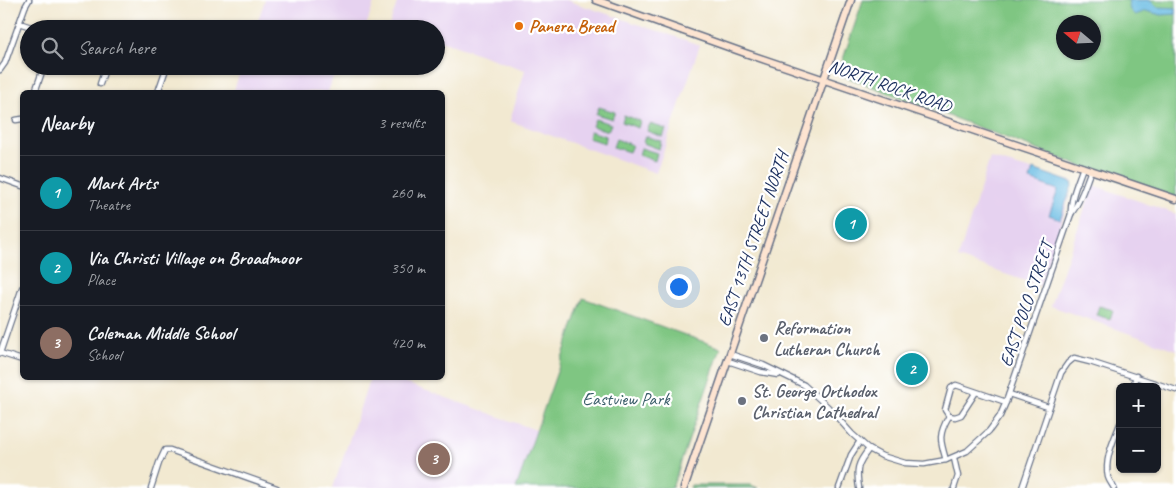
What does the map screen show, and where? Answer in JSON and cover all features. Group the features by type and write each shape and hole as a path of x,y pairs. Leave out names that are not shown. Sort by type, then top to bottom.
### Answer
{"main road":[{"name":"NORTH ROCK ROAD","path":"596,0 745,53 1176,199"},
{"name":"EAST 13TH STREET NORTH","path":"684,488 851,0"}],"street":[{"path":"20,20 28,0"},
{"path":"0,70 5,63 19,23"},
{"path":"36,90 41,75"},
{"path":"100,84 103,75"},
{"path":"159,90 163,75"},
{"name":"EAST POLO STREET","path":"1071,214 1073,196 1083,167"},
{"name":"EAST POLO STREET","path":"782,375 804,385 828,407 852,434 882,456 905,463 924,464 954,458 968,451 989,431 1000,416 1071,214 1081,198 1090,170"},
{"path":"0,178 20,185"},
{"path":"20,294 0,353 20,359"},
{"path":"730,354 763,365 782,375"},
{"path":"1022,488 1061,373 1074,358 1176,390"},
{"path":"728,361 761,372 782,375"},
{"path":"1133,383 1136,376"},
{"path":"976,392 961,415 949,416 945,410 951,388 956,385 1006,402"},
{"path":"1009,394 1048,407"},
{"path":"946,460 940,434 949,416"},
{"path":"1114,488 1108,478 1108,468 1109,456 1119,428"},
{"path":"839,488 851,455 860,441"},
{"path":"859,488 857,471 860,461 869,448"},
{"path":"151,488 165,450 200,460 263,486 276,488"},
{"path":"954,458 958,476 954,488"}],"shaded area":[{"path":"265,0 375,0 368,20 258,20"},
{"path":"398,0 566,0 700,45 656,173 510,121 525,70 445,42 445,20 391,20"},
{"path":"239,75 334,75 329,90 234,90"},
{"path":"990,158 1073,182 1040,286 958,258"},
{"path":"1093,185 1176,214 1176,350 1051,306"},
{"path":"369,380 397,380 536,430 516,488 333,488"}],"green space":[{"path":"863,0 1176,0 1176,200 1104,175 841,75 840,68"},
{"path":"599,107 615,112 612,119 596,114"},
{"path":"624,115 640,121 638,128 622,122"},
{"path":"595,119 611,124 608,131 592,126"},
{"path":"650,124 666,129 663,137 647,131"},
{"path":"590,131 606,136 604,143 588,138"},
{"path":"645,136 661,141 659,149 643,143"},
{"path":"616,139 632,145 629,152 613,147"},
{"path":"641,148 657,153 655,161 639,155"},
{"name":"Eastview Park","path":"583,298 721,348 672,488 516,488"},
{"path":"1099,306 1113,310 1110,319 1096,315"},
{"path":"691,485 751,485 758,488 690,488"}],"water":[{"path":"1128,0 1149,0 1158,7 1176,8 1176,14 1161,15 1146,11 1135,15 1130,10"},
{"path":"1033,169 1073,183 1060,219 1049,215 1058,190 1030,180"}],"place":[{"name":"Panera Bread","path":"519,26"},
{"name":"Mark Arts","path":"851,224"},
{"name":"Reformation Lutheran Church","path":"764,338"},
{"name":"Via Christi Village on Broadmoor","path":"912,369"},
{"name":"St. George Orthodox Christian Cathedral","path":"742,401"},
{"name":"Coleman Middle School","path":"434,459"}]}
